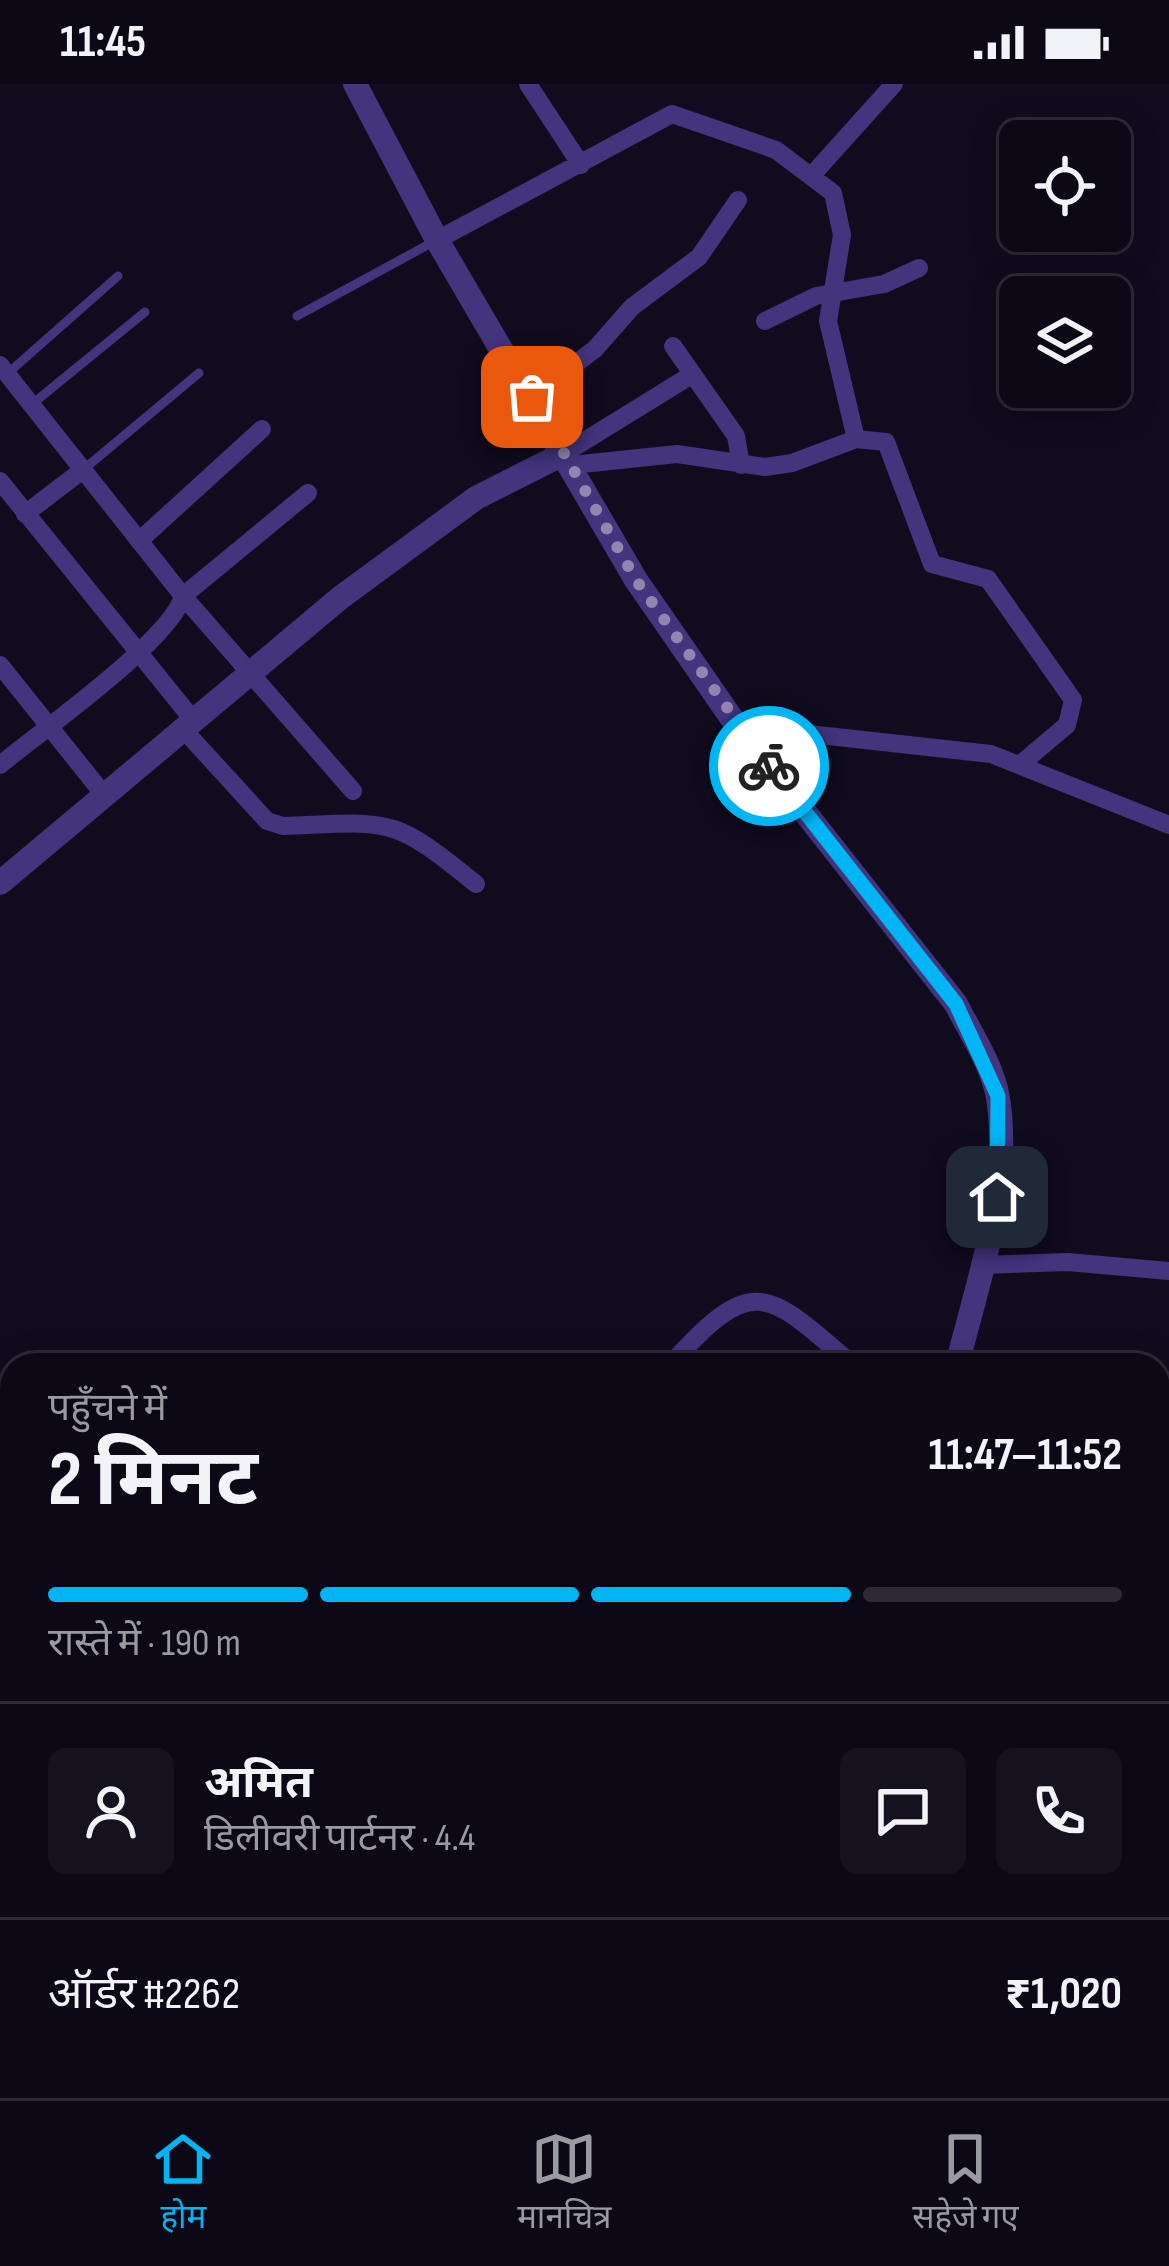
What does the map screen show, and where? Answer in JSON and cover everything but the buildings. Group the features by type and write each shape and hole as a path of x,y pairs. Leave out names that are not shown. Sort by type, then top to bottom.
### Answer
{"street":[{"path":"355,84 436,240 636,580 737,726 956,1004 979,1049 998,1096 997,1197 959,1353"},
{"path":"528,84 581,165"},
{"path":"813,174 894,84"},
{"path":"436,240 672,114 776,150 832,193 841,219 828,321 856,439"},
{"path":"532,397 595,349 641,300 699,257 738,200"},
{"path":"765,321 830,292 884,284 919,268"},
{"path":"674,346 736,436 741,465"},
{"path":"3,370 183,596 353,791"},
{"path":"0,883 340,598 476,498 568,459 693,374"},
{"path":"139,541 262,429"},
{"path":"568,459 677,454 741,465 792,463 856,439 881,439 892,448 932,564 988,579 1073,700 1066,724 1022,763"},
{"path":"0,516 84,469"},
{"path":"0,481 267,821 283,826 394,826 419,837 476,884"},
{"path":"0,765 138,652 179,611 183,596 308,494"},
{"path":"0,665 105,796"},
{"path":"737,726 992,754 1169,825"},
{"path":"982,1265 1068,1262 1169,1271"},
{"path":"682,1353 720,1313 764,1300 784,1305 840,1353"}],"lane":[{"path":"297,316 436,240"},
{"path":"3,370 118,276"},
{"path":"31,405 145,311"},
{"path":"84,469 199,373"}],"way so far":[{"path":"532,397 636,580 769,766"}],"route":[{"path":"769,766 956,1004 998,1096 997,1197"}]}
